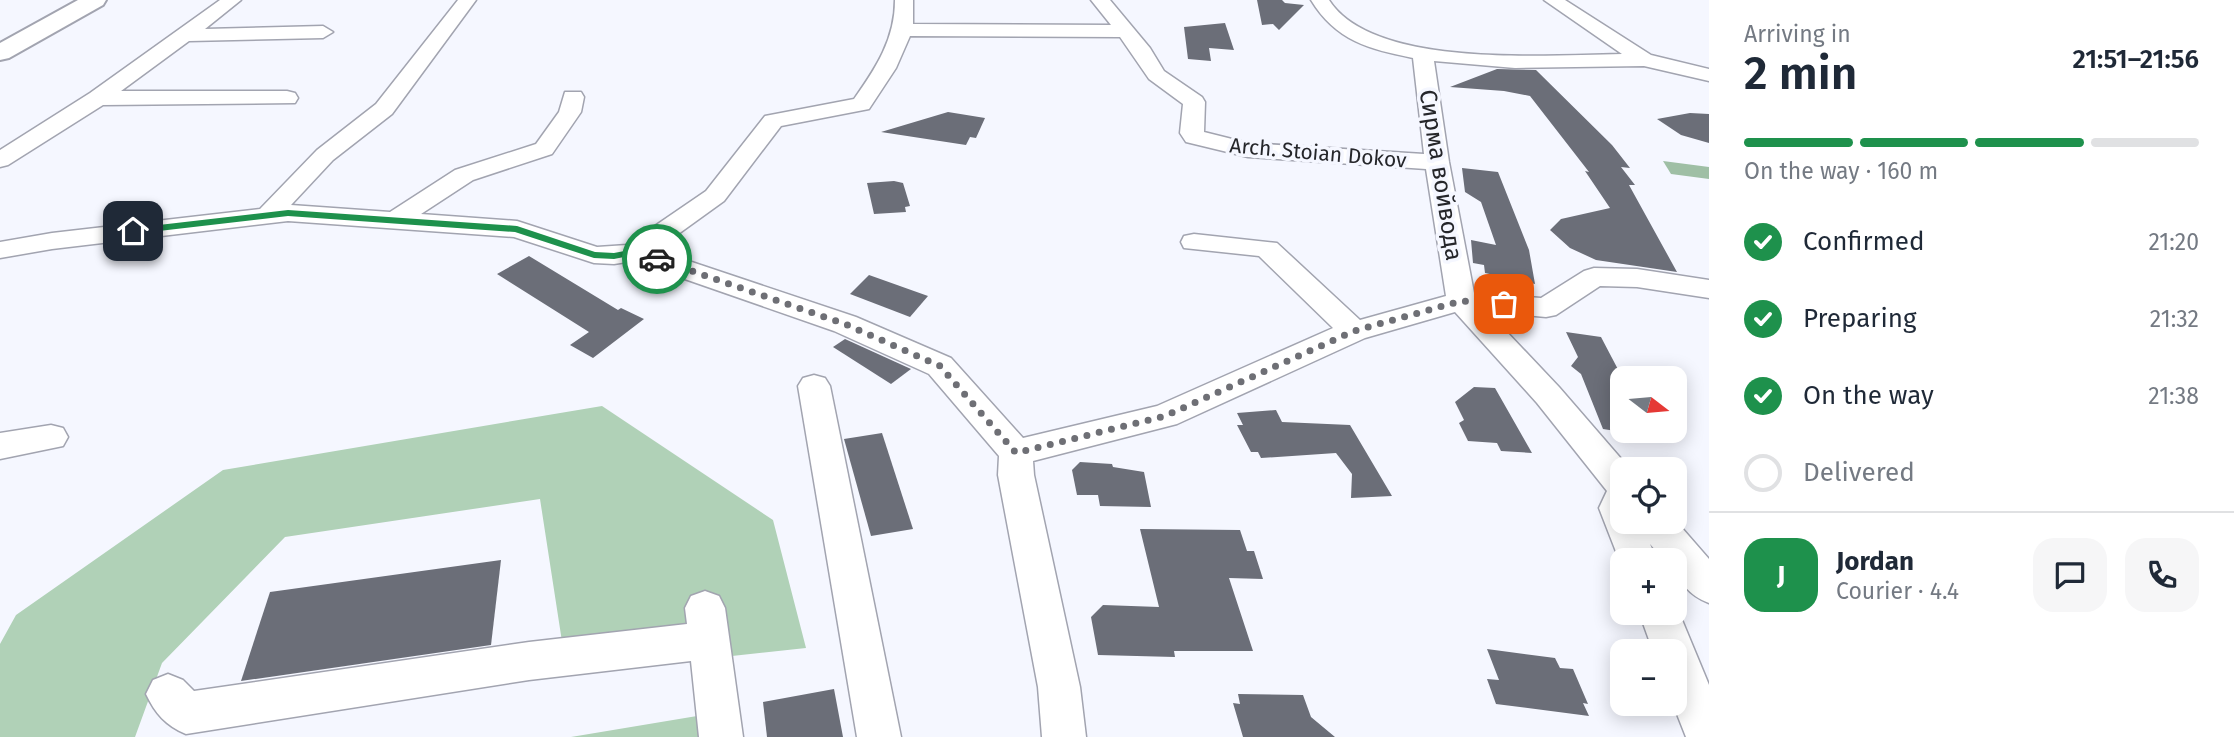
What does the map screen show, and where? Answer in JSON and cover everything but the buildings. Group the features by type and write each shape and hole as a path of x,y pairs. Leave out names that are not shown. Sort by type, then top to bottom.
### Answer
{"highway":[{"path":"0,38 69,0"},
{"path":"0,53 95,0"}],"street":[{"path":"0,160 98,99 232,0"},
{"path":"269,214 325,155 384,109 467,0"},
{"path":"0,250 269,214 397,219 517,229 594,255 614,256 635,252 715,196 773,121 861,104 889,62 902,30 906,12 904,0"},
{"path":"1100,0 1127,31"},
{"name":"Сирма войвода","path":"1320,0 1327,16 1348,30 1374,42 1423,54 1437,162 1461,301"},
{"path":"1553,0 1644,60"},
{"path":"902,30 1127,31"},
{"name":"Arch. Stoian Dokov","path":"1127,31 1156,75 1195,102 1192,133 1194,137 1205,142 1248,150 1437,162"},
{"path":"185,35 323,33"},
{"path":"1423,54 1515,62 1644,60 1709,75"},
{"path":"397,219 464,175 544,149 570,112 573,97"},
{"path":"98,99 287,99"},
{"path":"1195,242 1267,249 1354,331"},
{"path":"635,252 845,324 940,366 1016,453 1016,475 1059,687 1064,737"},
{"path":"1016,453 1165,416 1354,331 1461,301 1546,307 1594,277 1637,278 1709,289"},
{"path":"1461,301 1548,395 1610,470"},
{"path":"814,386 879,737"},
{"path":"0,446 51,437"},
{"path":"1664,534 1709,586"},
{"path":"176,715 529,661 707,624 721,737"},
{"path":"1687,684 1709,737"}],"shaded area":[{"path":"1663,161 1709,167 1709,179 1671,174"},
{"path":"602,406 773,520 806,648 567,674 540,499 285,537 162,663 135,737 0,737 0,644 16,615 223,470"},
{"path":"709,714 709,737 571,737"}],"way so far":[{"path":"657,259 845,324 940,366 1016,453 1165,416 1222,388 1354,331 1461,301 1504,304"}],"route":[{"path":"133,231 288,213 517,229 594,255 614,256 635,252 657,259"}]}
